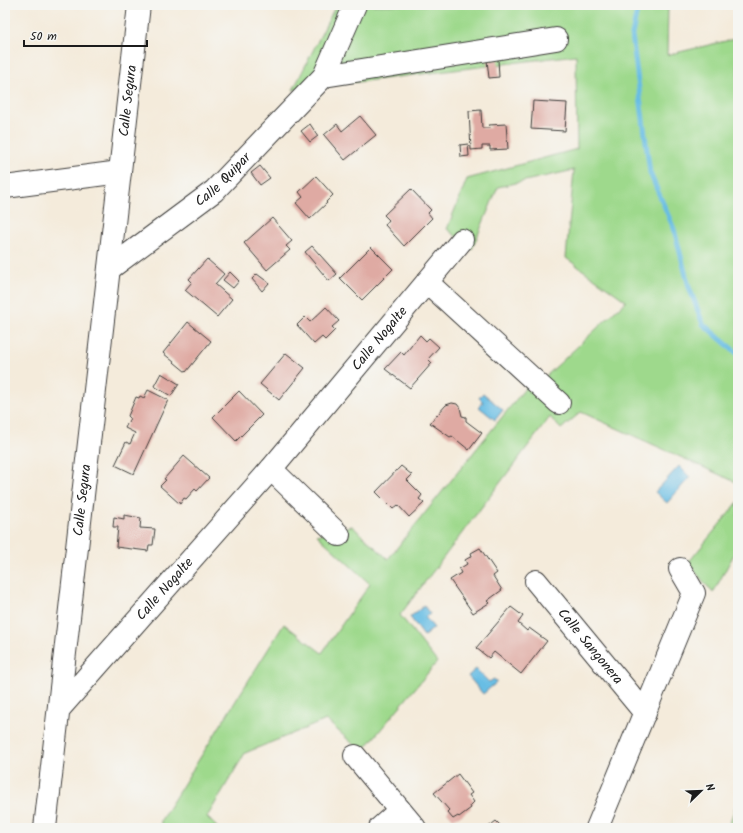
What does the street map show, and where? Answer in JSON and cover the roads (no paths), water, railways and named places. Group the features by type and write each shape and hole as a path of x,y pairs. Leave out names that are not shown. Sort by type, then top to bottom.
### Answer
{"street":[{"name":"Calle Segura","path":"45,828 140,5"},
{"name":"Calle Quipar","path":"109,269 214,191 324,76 355,5"},
{"path":"324,76 556,39"},
{"path":"5,187 120,172"},
{"name":"Calle Nogalte","path":"59,709 272,469 462,240"},
{"path":"427,282 559,403"},
{"path":"272,469 339,535"},
{"path":"597,828 694,593 680,569"},
{"name":"Calle Sangonera","path":"536,581 645,713"},
{"path":"355,756 415,828"},
{"path":"380,828 400,810"}],"water":[{"path":"483,393 503,410 495,420 479,407 483,402 479,398"},
{"path":"679,466 690,477 667,503 655,492"},
{"path":"424,606 430,614 425,617 434,628 424,636 410,617"},
{"path":"476,669 489,682 494,679 497,682 483,694 468,676"}],"waterway":[{"path":"638,5 632,35 650,173 674,229 689,287 703,324 738,354"}]}
